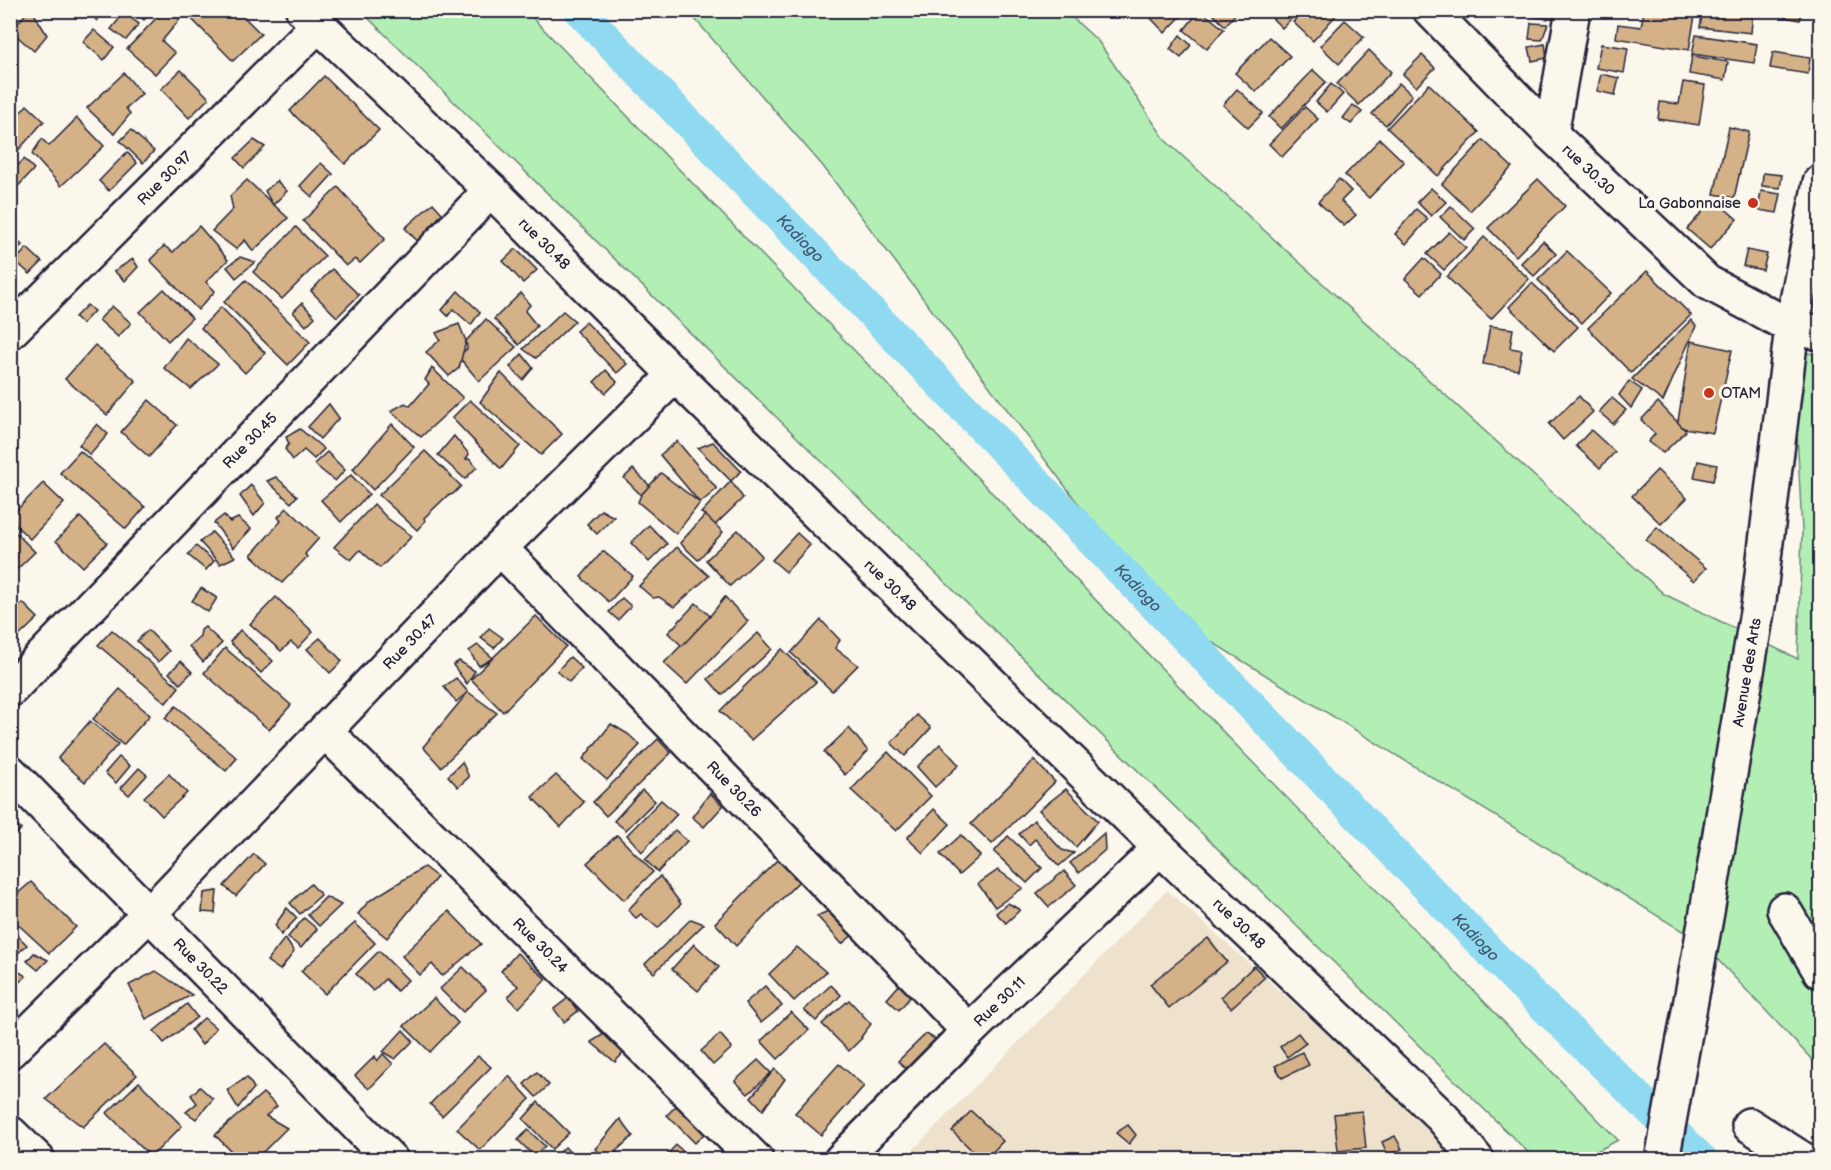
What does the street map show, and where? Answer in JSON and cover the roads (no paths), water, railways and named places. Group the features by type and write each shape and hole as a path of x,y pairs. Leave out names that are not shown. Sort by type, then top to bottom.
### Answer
{"street":[{"name":"rue 30.30","path":"1430,10 1551,134 1707,282 1806,330"},
{"path":"1551,134 1573,10"},
{"name":"rue 30.48","path":"310,18 491,190 675,375 1160,848 1443,1118 1477,1160"},
{"name":"Rue 30.97","path":"10,332 310,18"},
{"name":"Avenue des Arts","path":"1662,1160 1707,912 1806,330 1821,182"},
{"name":"Rue 30.45","path":"10,690 491,190"},
{"name":"Rue 30.47","path":"10,1052 149,915 500,548 675,375"},
{"name":"Rue 30.26","path":"500,548 969,1031"},
{"name":"Rue 30.24","path":"325,731 756,1160"},
{"name":"Rue 30.22","path":"10,772 391,1160"},
{"name":"Rue 30.11","path":"841,1160 969,1031 1160,848"},
{"path":"1784,910 1821,971"},
{"path":"1749,1125 1804,1160"},
{"path":"10,1132 38,1160"}],"waterway":[{"name":"Kadiogo","path":"579,10 1516,979 1702,1160"}],"place":[{"name":"La Gabonnaise","path":"1753,203"},
{"name":"OTAM","path":"1709,393"}]}
